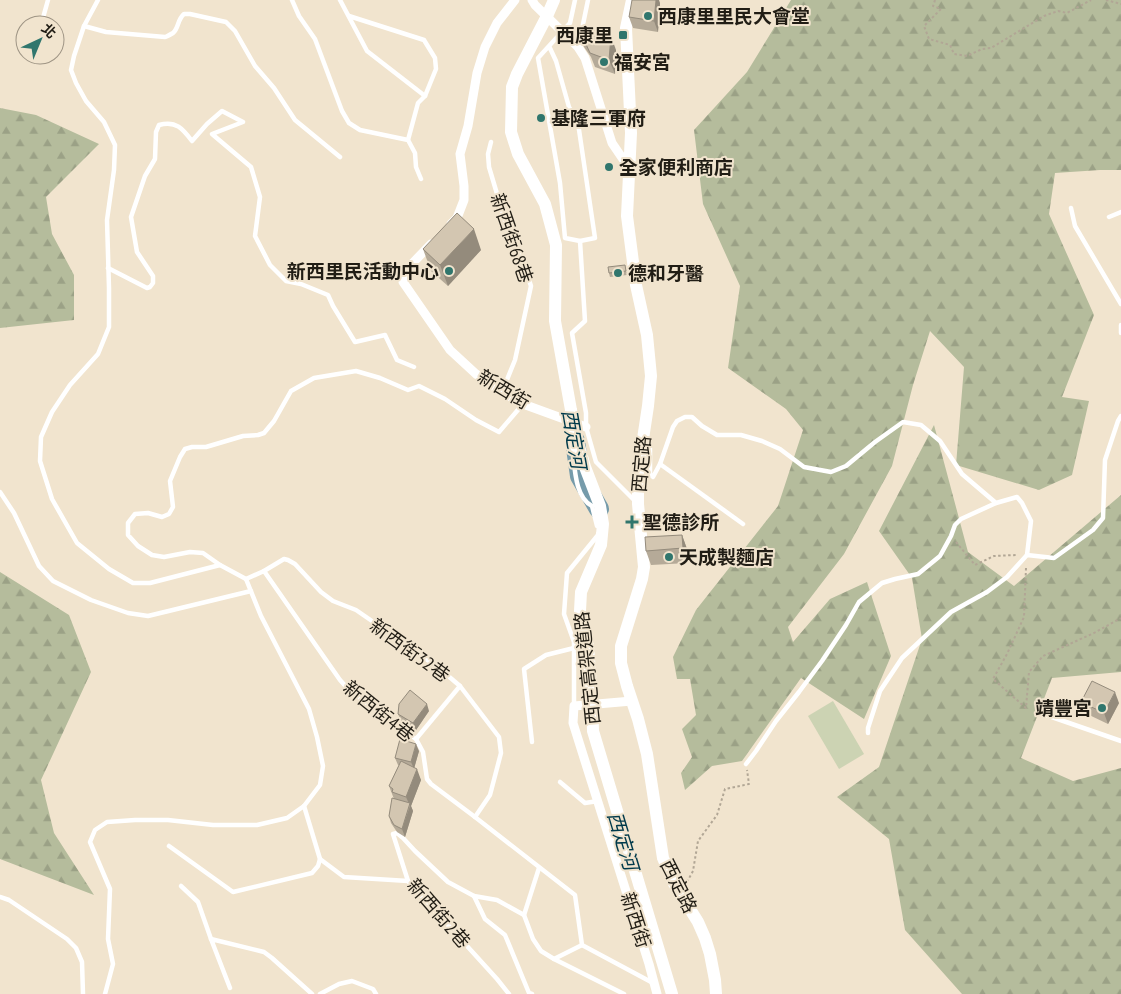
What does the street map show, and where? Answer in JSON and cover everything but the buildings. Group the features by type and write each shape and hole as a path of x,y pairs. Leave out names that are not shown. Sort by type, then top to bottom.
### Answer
{"street":[{"name":"新西街","path":"515,0 497,23 485,48 477,73 468,126 460,154 464,200 457,218 406,270 402,282 450,350 476,374 523,404 565,420"},
{"path":"532,0 578,47 584,58 612,143 629,168"},
{"name":"西定高架道路","path":"554,0 544,13 514,83 511,132 518,154 545,204 556,245 555,321 571,410 585,467 600,506 603,524 601,546 581,592 580,611 588,645 593,731 672,994"},
{"name":"西定路","path":"632,0 626,28 631,133 627,216 636,285 647,335 651,376 638,472 638,504 644,566 620,655 647,754 663,858 672,882 698,922 705,938 715,980 716,994"},
{"path":"565,420 586,427"},
{"path":"574,706 632,701"},
{"name":"新西街","path":"574,706 573,723 650,964 657,994"}],"lane":[{"path":"44,15 48,0"},
{"path":"98,0 84,26 71,70 86,101 104,122 115,145 114,170 107,220 108,327 98,354 70,385 52,412 41,437 40,461 52,499 77,543 109,569 134,583 150,583 220,565"},
{"path":"292,0 299,16 315,40 342,111 349,123 360,130 408,140"},
{"path":"340,0 367,51 425,96"},
{"path":"549,46 556,61 569,108 578,123 595,238 580,241 565,238 560,183 538,58 549,46 560,28 570,23 574,0"},
{"path":"560,28 581,34 588,0"},
{"path":"84,26 106,32 166,37 177,29 179,18 184,14 226,22 235,30 255,66 274,88 295,120 340,157"},
{"path":"348,16 424,40 435,58 436,69 425,96 418,103 408,140 415,153 416,167 421,179"},
{"path":"108,268 147,288 150,287 153,282 153,276 138,252 132,217 145,176 155,159 156,132 159,125 173,124 183,129 192,141 207,124 222,112 243,122 212,134 251,167 260,197 255,236 270,265 286,281 301,284 328,295 355,342 386,335 398,360 414,367"},
{"name":"新西街68巷","path":"491,142 488,154 488,167 515,254 520,256 531,286 515,360 502,392"},
{"path":"1071,208 1075,226 1121,304"},
{"path":"1109,217 1121,212"},
{"path":"580,241 585,321 572,333 586,413 586,427 596,462 638,504"},
{"path":"1121,325 1121,334"},
{"path":"105,994 113,964 108,939 110,889 90,842 95,830 107,822 135,820 168,820 213,825 257,825 287,818 304,806 320,785 323,766 309,709 261,616 246,579 203,553 190,552 164,557 152,555 138,546 128,535 128,523 135,514 148,513 162,516 169,514 172,507 170,481 186,449 206,447 243,436 264,433 274,422 291,391 314,378 356,370 408,390 419,386 499,432 523,404"},
{"path":"1027,555 1054,558 1093,530 1103,518 1105,460 1121,416"},
{"path":"644,430 650,449 650,474 652,477 660,464 673,427 685,417 692,417 702,426 718,435 741,435 762,441 780,449 804,467 831,472 846,466 903,422 921,425 940,442 962,474 996,503"},
{"name":"新西街","path":"565,420 572,448 575,478 585,503 592,506 598,535 567,573 564,614 574,642 574,706"},
{"path":"660,464 743,524"},
{"path":"0,492 14,512 40,566 53,581 91,600 128,613 148,616 251,591"},
{"path":"746,764 822,661 859,602 882,583 918,574 940,556 955,525 961,519 996,503 1017,498 1022,503 1031,521 1027,555 1007,577 987,592 951,612 902,658 880,691 868,733"},
{"name":"新西街32巷","path":"264,571 284,559 295,564 321,592 333,601 356,610 440,669 460,686 499,737 501,753 490,795 475,817"},
{"path":"246,579 264,571"},
{"name":"新西街4巷","path":"264,571 340,680 349,690 416,739 423,752 427,779 430,784 575,895 582,945"},
{"path":"532,742 524,669 546,655 574,648"},
{"path":"416,739 460,686"},
{"path":"1046,715 1121,741"},
{"path":"560,782 585,803 598,801"},
{"path":"169,846 233,892 312,873 318,866 320,859 304,806"},
{"name":"新西街2巷","path":"474,896 448,882 415,852 403,838 393,834 408,881 509,994"},
{"path":"320,859 344,877 408,881"},
{"path":"540,868 524,915 533,939 541,951 554,959 624,994"},
{"path":"181,886 198,902 230,988"},
{"path":"474,896 497,900 524,915"},
{"path":"474,896 486,919 505,935 529,992 532,994"},
{"path":"0,897 9,900 67,939 76,948 82,962 82,994"},
{"path":"211,939 264,952 312,994"},
{"path":"554,959 582,945 654,984"},
{"path":"320,994 339,984 352,981 373,989 376,994"}],"path":[{"path":"935,0 933,6 941,9 924,26 929,38 950,45 954,54 967,56 982,49 991,48 1044,16 1058,11 1068,13 1092,0"},
{"path":"1106,0 1121,4"},
{"path":"951,536 975,564 994,556 1027,555 1024,617 1007,654 992,679 1026,708 1029,672 1043,656 1094,633 1121,618"},
{"path":"680,894 693,871 698,840 717,815 725,789 749,784 746,764"}],"green space":[{"path":"791,0 1121,0 1121,170 1055,173 1049,214 1094,315 1062,397 1089,401 1072,475 1039,490 956,465 964,367 930,331 913,385 892,466 844,554 788,627 793,642 830,599 867,582 891,656 864,719 801,678 742,761 712,766 685,790 681,773 692,757 682,729 696,715 690,679 677,679 673,657 696,610 778,506 803,430 786,409 728,368 740,286 703,204 694,130 747,72"},
{"path":"0,108 36,115 99,144 46,197 52,234 74,275 74,320 0,328"},
{"path":"934,425 968,552 1014,586 1121,495 1121,672 1052,678 1021,758 1073,781 1121,768 1121,994 962,994 905,930 889,839 837,797 879,767 922,639 912,578 879,531"},
{"path":"0,572 69,615 91,672 41,780 54,833 94,895 0,859"},
{"path":"833,701 864,754 839,769 808,716"}],"waterway":[{"name":"西定河","path":"575,441 580,476 599,509"}],"place":[{"name":"西康里里民大會堂","path":"648,16"},
{"name":"西康里","path":"623,35"},
{"name":"福安宮","path":"604,62"},
{"name":"基隆三軍府","path":"541,118"},
{"name":"全家便利商店","path":"609,167"},
{"name":"新西里民活動中心","path":"449,271"},
{"name":"德和牙醫","path":"618,273"},
{"name":"聖德診所","path":"632,522"},
{"name":"天成製麵店","path":"669,557"},
{"name":"靖豐宮","path":"1102,708"}]}
